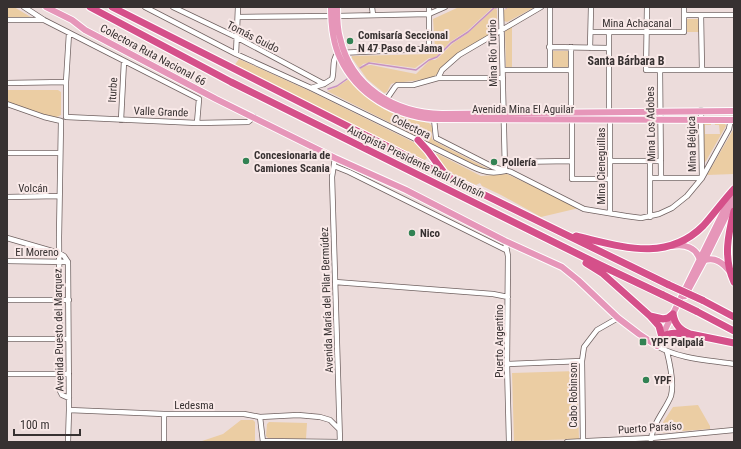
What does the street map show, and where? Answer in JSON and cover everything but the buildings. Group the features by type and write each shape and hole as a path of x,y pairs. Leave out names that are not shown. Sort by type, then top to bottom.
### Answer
{"highway":[{"name":"Autopista Presidente Raúl Alfonsín","path":"90,7 232,82 734,331"},
{"name":"Autopista Presidente Raúl Alfonsín","path":"112,7 446,176 734,317"},
{"path":"418,140 446,176"},
{"path":"562,233 642,250 672,246 688,238 703,226 734,189"},
{"path":"734,211 727,242 730,272 734,282"},
{"path":"508,220 514,226 577,258 602,273 650,316 659,326 662,337 673,333 690,334 734,343"},
{"path":"650,316 663,319 674,314 677,326 690,334"}],"main road":[{"name":"Colectora Ruta Nacional 66","path":"46,7 72,20 85,30 177,79 335,158 406,190 505,241 562,267 618,318 657,346"},
{"path":"331,7 340,39 342,53"},
{"path":"334,16 337,7"},
{"name":"Avenida Mina El Aguilar","path":"342,53 362,81 386,100 406,109 424,113 734,110"},
{"name":"Avenida Mina El Aguilar","path":"342,53 348,72 378,101 403,114 413,117 434,120 732,120"},
{"path":"590,119 591,112"},
{"path":"701,262 734,189"},
{"path":"657,346 734,200"},
{"path":"672,246 687,246 692,249 701,262"},
{"path":"701,262 713,259 723,263 730,272"}],"street":[{"path":"24,7 44,20 199,99 197,123"},
{"name":"Colectora","path":"145,7 236,54 311,88 481,171 488,173 505,171"},
{"name":"Tomás Guido","path":"173,7 238,38 324,84"},
{"path":"236,54 238,38 238,7"},
{"path":"372,7 373,16"},
{"path":"311,88 324,84 332,79 334,59 342,53 425,49 429,46 429,7"},
{"path":"238,17 429,14 445,7"},
{"name":"Mina Río Turbio","path":"502,7 505,171"},
{"path":"438,78 442,70 459,55 541,7"},
{"path":"550,7 550,70"},
{"path":"590,48 591,7"},
{"path":"647,7 646,70 734,70"},
{"path":"684,7 684,15"},
{"name":"Mina Achacanal","path":"591,32 684,32 684,15 734,15"},
{"path":"701,15 702,70"},
{"path":"7,20 44,20"},
{"path":"7,104 44,117 61,121 66,117 66,82 69,32"},
{"name":"Mina Cieneguillas","path":"609,32 609,112"},
{"path":"571,47 571,112"},
{"path":"549,48 608,48"},
{"name":"Iturbe","path":"121,120 124,61"},
{"path":"503,70 571,70"},
{"name":"Mina Los Adobes","path":"660,70 661,178"},
{"path":"386,100 397,85 413,85 438,78 503,78"},
{"path":"7,83 66,82"},
{"name":"Mina Bélgica","path":"701,110 702,178"},
{"name":"Valle Grande","path":"66,117 197,123 248,122 254,117"},
{"path":"434,120 435,136 438,139 493,167 511,172 584,209 626,216 650,217 680,203 687,196 702,178 729,129 732,120"},
{"path":"572,120 572,179 610,179"},
{"name":"Mina Cieneguillas","path":"610,120 610,213"},
{"name":"Avenida Puesto del Marquez","path":"61,121 59,253 64,256 68,262 68,442"},
{"path":"7,153 60,153"},
{"name":"Avenida María del Pilar Bermúdez","path":"335,158 332,177 340,442"},
{"path":"505,162 572,161"},
{"path":"610,161 661,161"},
{"name":"Mina Los Adobes","path":"650,161 650,217"},
{"path":"334,166 506,250"},
{"path":"650,178 702,178"},
{"name":"Volcán","path":"7,197 59,196"},
{"path":"7,238 59,253 60,391 62,395 69,398"},
{"name":"Puerto Argentino","path":"505,241 508,297 509,442"},
{"name":"El Moreno","path":"7,261 68,262"},
{"path":"335,282 493,294 508,297"},
{"path":"7,300 68,300"},
{"name":"Cabo Robinson","path":"582,442 582,361 584,347 597,330 618,318"},
{"path":"7,339 68,339"},
{"path":"657,346 667,352 678,355 734,364"},
{"path":"651,440 657,423 671,395 670,365 667,352"},
{"path":"508,364 582,361"},
{"path":"7,374 69,374"},
{"name":"Ledesma","path":"69,410 164,414 244,414 260,417 298,415 320,417 330,420 339,429"},
{"path":"164,414 164,442"},
{"path":"260,417 263,442 340,442"},
{"name":"Puerto Paraíso","path":"567,442 651,440 734,430"}],"shaded area":[{"path":"7,7 14,7 34,19 7,19"},
{"path":"459,7 493,7 467,31 450,42 437,56 434,58 429,58 415,68 371,62 363,64 359,68 352,58 352,56 433,54 435,48 433,19"},
{"path":"509,7 535,7 507,22 504,21 504,10"},
{"path":"495,8 497,10 497,30 455,55 434,77 394,83 391,84 387,92 384,93 367,79 360,69 364,66 371,65 416,74 430,60 435,60 438,58 452,44 468,33"},
{"path":"685,19 698,19 699,32 685,32"},
{"path":"512,27 512,68 506,68 505,31"},
{"path":"551,51 569,51 569,69 550,69"},
{"path":"239,59 314,93 415,143 423,151 427,158 425,160 421,159 234,66"},
{"path":"349,79 358,89 376,104 404,118 429,123 432,126 432,139 492,171 480,168 327,91 337,87"},
{"path":"7,90 58,90 61,92 61,115 55,118 7,103"},
{"path":"711,122 711,125 705,125 705,134 720,134 719,125 715,125 714,122 725,123 726,126 704,163 703,123"},
{"path":"734,128 734,174 707,175 733,130"},
{"path":"436,154 481,176 507,174 579,208 541,217 482,186 480,183 476,185 445,170 435,156"},
{"path":"577,371 579,439 514,441 512,373"},
{"path":"698,405 710,426 710,429 658,433 658,430 673,407"},
{"path":"241,420 253,420 255,422 255,442 199,442 223,434"},
{"path":"269,422 307,423 306,439 268,438 266,436 267,424"}],"waterway":[{"path":"360,68 369,63 416,70 429,60 437,57 451,43 468,32 495,7 496,8"},
{"path":"328,89 337,86 347,79"}],"place":[{"name":"Comisaría Seccional N 47 Paso de Jama","path":"350,41"},
{"name":"Concesionaria de Camiones Scania","path":"246,161"},
{"name":"Pollería","path":"494,162"},
{"name":"Nico","path":"412,233"},
{"name":"YPF Palpalá","path":"643,342"},
{"name":"YPF","path":"646,380"}],"district":[{"name":"Santa Bárbara B","path":"626,61"}]}
